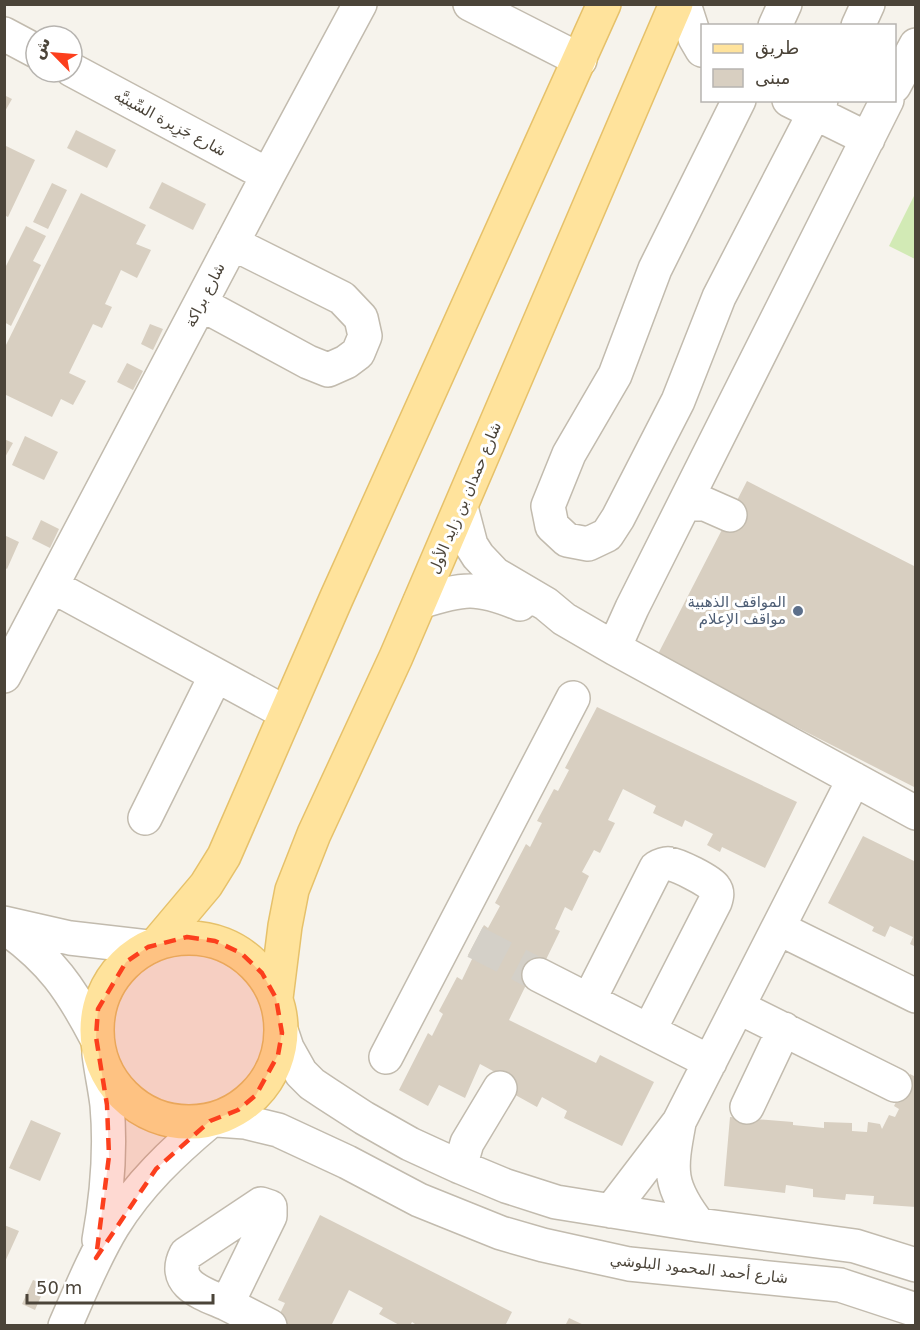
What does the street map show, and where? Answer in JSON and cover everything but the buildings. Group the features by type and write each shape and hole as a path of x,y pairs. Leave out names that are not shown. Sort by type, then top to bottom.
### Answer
{"main road":[{"path":"153,944 187,937 215,941 241,953 262,973 276,998 281,1015 282,1033 278,1055 270,1077 256,1095 238,1110 214,1120 174,1123 141,1111 114,1087 97,1045 98,1009 109,984 126,962 153,944 206,885 224,856 604,4"},
{"name":"شارع حمدان بن زايد الأول","path":"276,998 292,890 314,834 420,603 676,4"}],"street":[{"name":"شارع براكة","path":"4,676 360,4"},
{"path":"470,4 580,60"},
{"path":"684,4 695,38 701,48"},
{"path":"776,24 785,4"},
{"path":"859,24 868,4"},
{"path":"4,34 24,45"},
{"path":"896,82 915,45"},
{"name":"شارع جَزِيرة السِّينيَّه","path":"84,76 268,175"},
{"path":"738,102 655,269 615,375 569,454 554,486 548,506 552,526 567,540 588,544 607,535 618,518 678,401 719,297 808,104 868,139"},
{"path":"614,648 886,102"},
{"path":"201,304 288,352 328,370 346,362 358,352 365,336 361,318 342,298 232,243"},
{"path":"692,490 705,504 732,509"},
{"path":"461,507 471,545 486,566 505,580 546,604 564,619 614,648 915,813"},
{"path":"52,586 286,713"},
{"path":"420,603 456,591 482,590 564,619"},
{"path":"145,818 216,675"},
{"path":"386,1057 463,936 573,698"},
{"path":"611,1211 679,1122 854,779"},
{"path":"589,1000 656,868 670,864 707,881 715,888 717,897 649,1031"},
{"path":"4,925 70,938 153,944"},
{"path":"4,925 44,958 65,982 97,1045 107,1105 109,1156 105,1207 96,1258"},
{"path":"778,928 915,996"},
{"path":"539,975 710,1062"},
{"path":"738,1007 895,1085"},
{"path":"747,1107 784,1029"},
{"path":"282,1033 293,1060 312,1084 383,1128 460,1167 506,1186 556,1202 699,1225 855,1246 915,1263 897,1313"},
{"path":"460,1167 467,1143 500,1088"},
{"path":"65,1326 96,1258 133,1197 156,1169 214,1120"},
{"name":"شارع أحمد المحمود البلوشي","path":"214,1120 245,1122 278,1130 347,1162 419,1200 481,1225 543,1245 629,1264 831,1283 897,1313"},
{"path":"679,1122 673,1176 682,1203 699,1225"},
{"path":"227,1304 270,1326"}],"highlighted area":[{"path":"187,937 215,941 241,953 262,973 276,998 282,1033 278,1055 256,1095 238,1110 210,1121 156,1169 96,1258 109,1156 107,1105 96,1037 98,1009 126,962 148,947"}],"green space":[{"path":"915,194 915,259 889,246"}],"tunnel":[{"path":"475,942 539,975"}],"place":[{"name":"المواقف الذهبية مواقف الإعلام","path":"798,611"}]}
